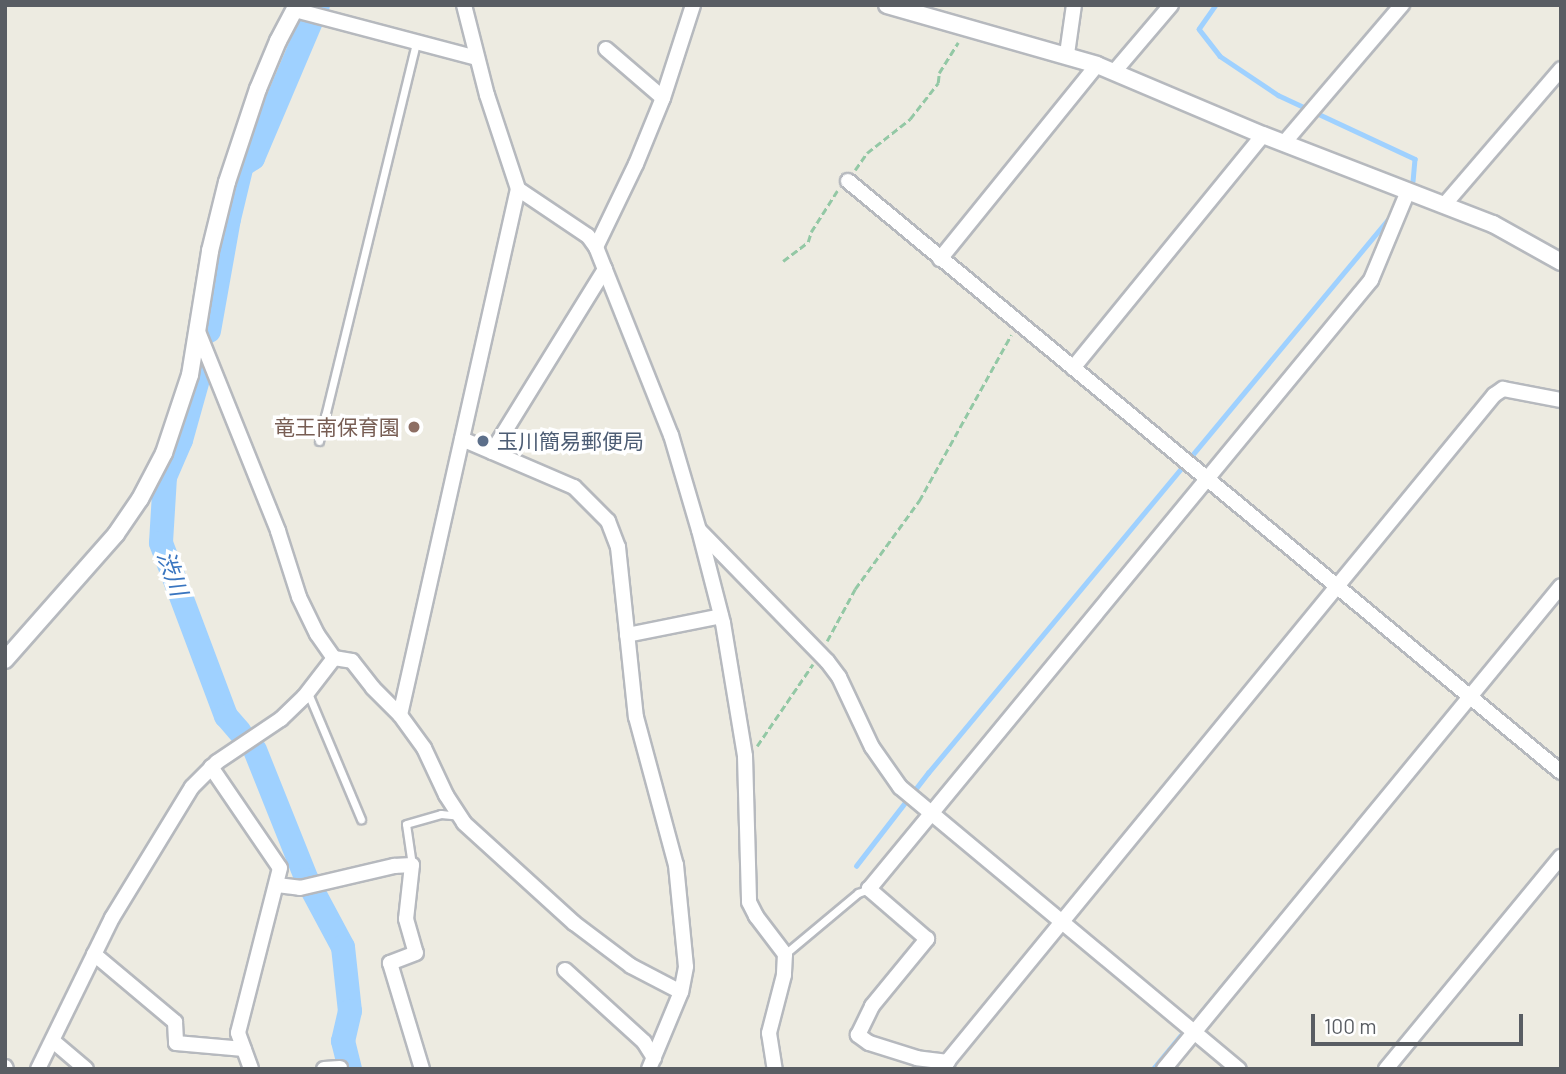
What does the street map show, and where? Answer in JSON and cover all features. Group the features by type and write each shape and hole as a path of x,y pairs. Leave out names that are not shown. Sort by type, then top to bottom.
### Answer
{"street":[{"path":"400,715 518,189 477,58 464,5"},
{"path":"596,247 636,164 663,98 693,5"},
{"path":"887,5 1067,54 1097,65 1263,135 1493,224 1561,262"},
{"path":"1067,54 1074,5"},
{"path":"1114,72 1171,5"},
{"path":"1284,143 1402,5"},
{"path":"5,660 116,534 140,499 164,453 180,412 210,251 234,157 278,41 298,9 477,58"},
{"path":"606,49 663,98"},
{"path":"940,259 1097,65"},
{"path":"1445,204 1561,69"},
{"path":"1073,368 1263,135"},
{"path":"848,181 1336,589 1471,695 1561,772"},
{"path":"518,189 588,236 596,247 671,435 699,530 721,616 745,756 749,901 755,916 785,954 784,975 769,1033 775,1069"},
{"path":"1408,191 1371,279 869,889 927,939 872,1006 858,1035 869,1043 945,1065 1494,395 1503,389 1561,400"},
{"path":"492,452 606,269"},
{"path":"197,329 278,531 299,597 317,634 334,658 352,661 373,688 400,715 424,748 446,795 460,816 574,923 631,966 681,992"},
{"path":"462,439 574,487 608,521 618,547 636,718 676,865 686,967 681,992 652,1063"},
{"path":"699,530 820,654 838,677 884,766 900,787 1239,1069"},
{"path":"1164,1069 1561,586"},
{"path":"627,635 721,616"},
{"path":"38,1069 112,918 181,803 211,767 265,732 308,693 334,658"},
{"path":"211,767 280,867 238,1033 251,1069"},
{"path":"1386,1069 1561,857"},
{"path":"277,885 300,888 412,865 406,919 416,953 390,963 422,1069"},
{"path":"94,954 175,1022 176,1043 244,1049"},
{"path":"565,971 644,1042 652,1063"},
{"path":"53,1041 86,1069"},
{"path":"324,1069 340,1068"}],"lane":[{"path":"320,441 416,43"},
{"path":"308,693 361,819"},
{"path":"412,865 406,824 442,814 460,816"},
{"path":"785,954 858,893 869,889"}],"path":[{"path":"783,261 808,242 811,232 839,188 848,181 867,153 910,119 938,83 939,73 967,27"},
{"path":"745,756 754,751 820,654 855,589 919,501 1018,323"}],"waterway":[{"name":"渋川","path":"209,331 229,219 242,165 253,158 318,5"},
{"path":"1216,5 1199,29 1220,56 1278,95 1415,159 1413,181"},
{"path":"856,866 928,773 1391,216"},
{"name":"渋川","path":"202,365 181,440 165,477 161,543 226,716 240,732"},
{"path":"1400,771 1458,700"},
{"name":"渋川","path":"255,750 307,880 343,947 350,1011 343,1041 350,1069"},
{"path":"1197,1017 1310,880"},
{"path":"1153,1069 1180,1036"}],"place":[{"name":"竜王南保育園","path":"414,427"},
{"name":"玉川簡易郵便局","path":"483,441"}]}
